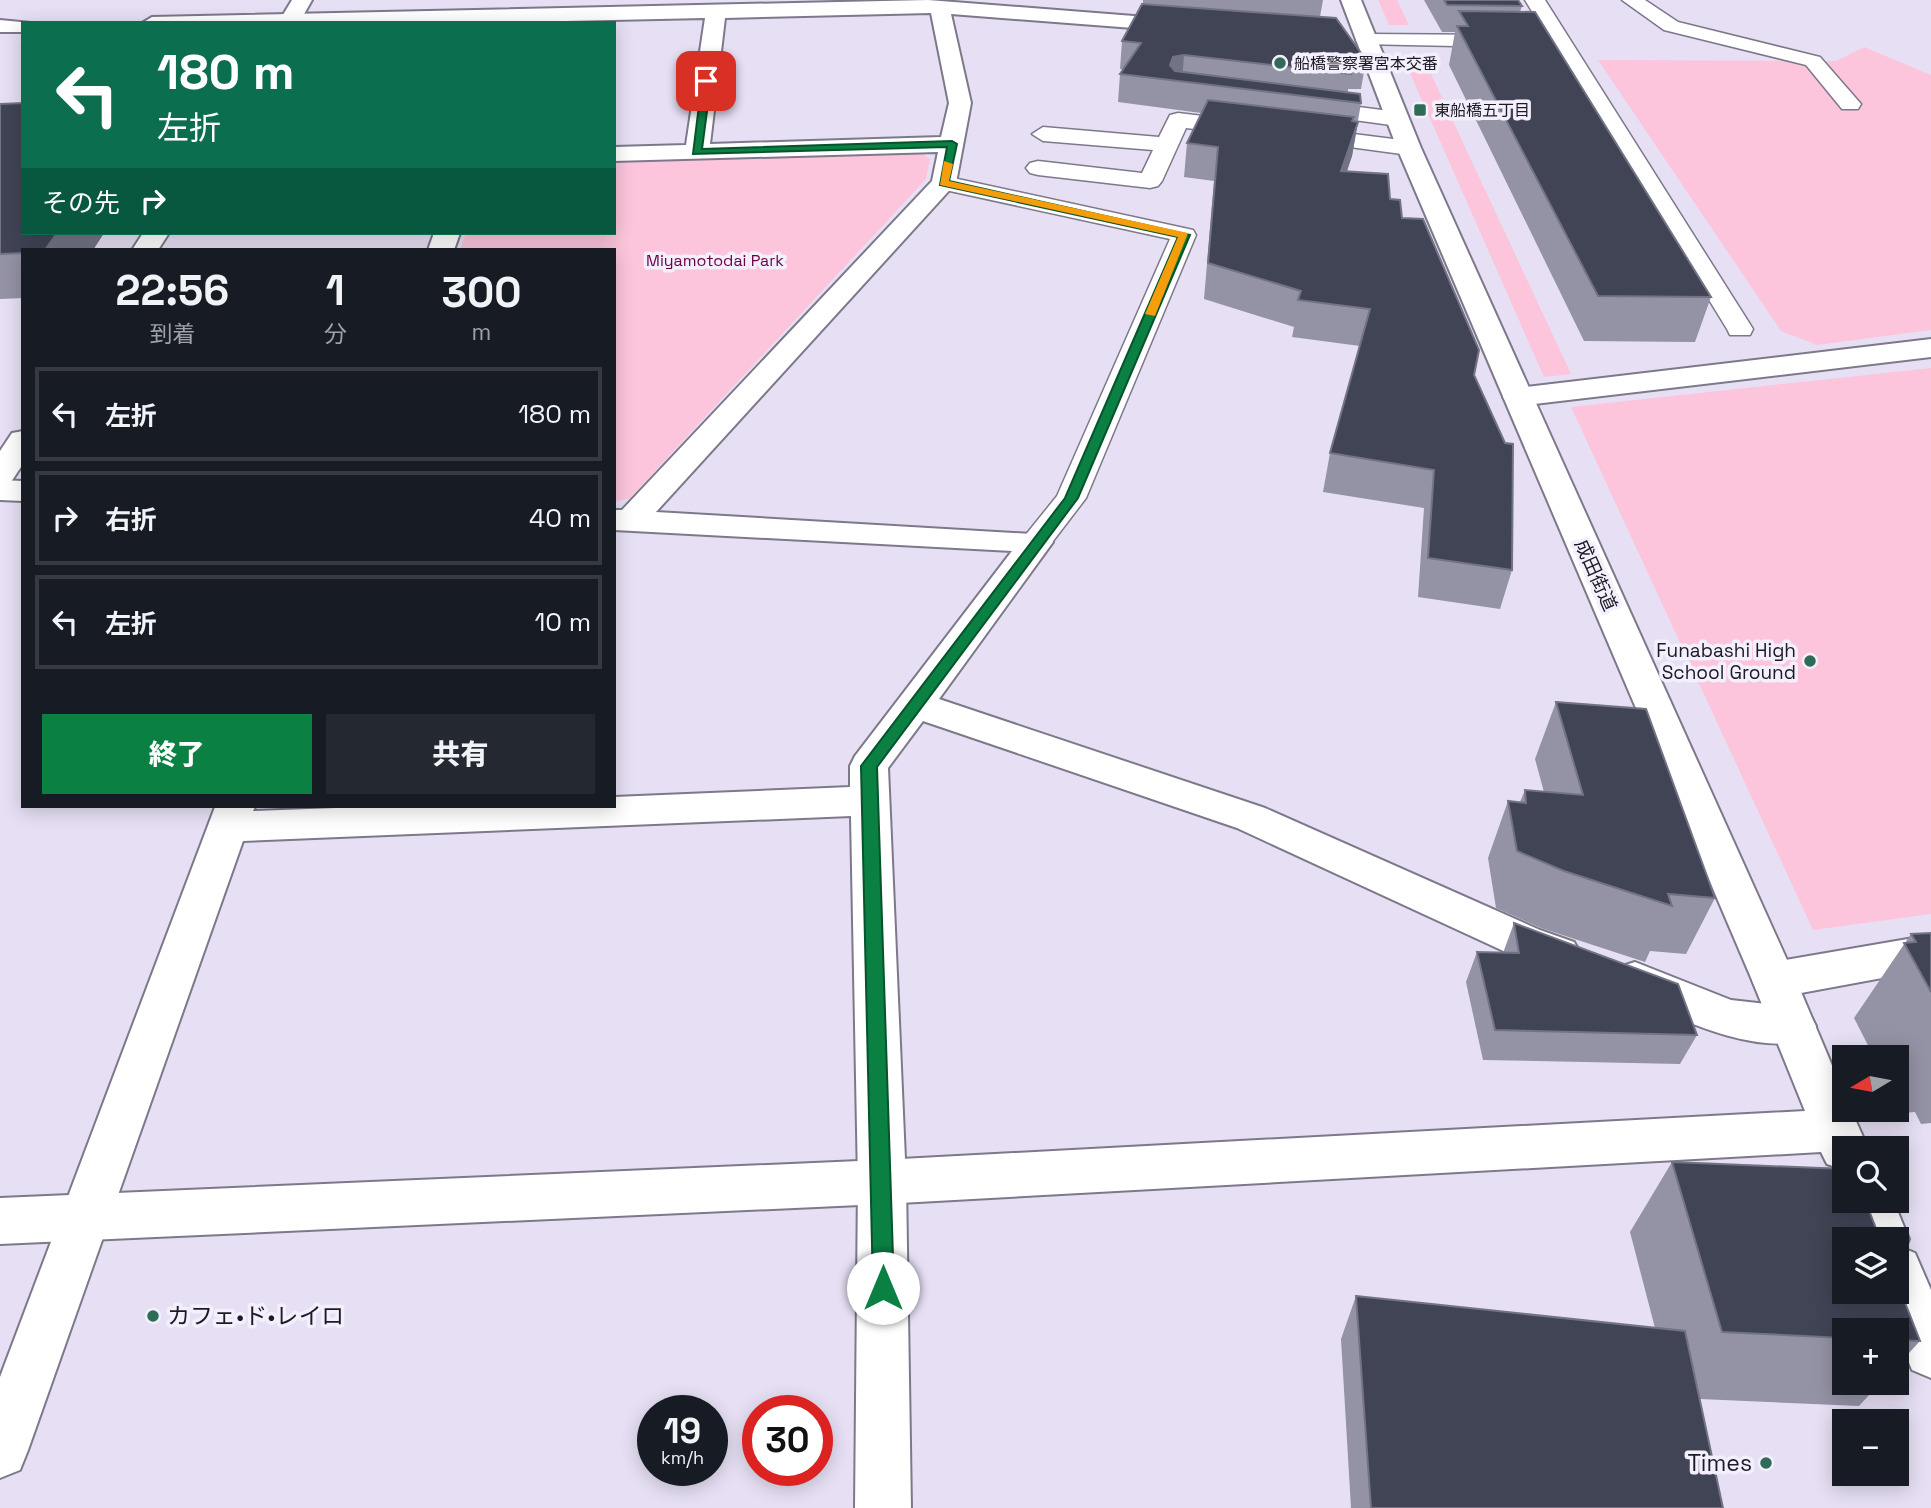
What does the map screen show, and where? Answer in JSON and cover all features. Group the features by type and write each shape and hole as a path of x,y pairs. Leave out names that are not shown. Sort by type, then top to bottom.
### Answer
{"street":[{"path":"289,21 302,0"},
{"name":"成田街道","path":"1351,0 1356,39 1404,134 1774,979 1838,1136"},
{"path":"289,21 524,19 939,3 1200,27"},
{"path":"622,520 944,183 960,103 939,3"},
{"path":"697,152 716,11"},
{"path":"0,26 21,26"},
{"path":"616,154 952,144"},
{"path":"1517,397 1931,348"},
{"path":"0,475 21,443"},
{"path":"0,489 21,491"},
{"path":"622,520 1036,542"},
{"path":"883,1508 883,1182 869,766 1036,542"},
{"path":"916,705 1251,818 1525,942 1728,1018 1793,1026"},
{"path":"616,808 869,802"},
{"path":"0,1450 232,817 614,808"},
{"path":"1774,979 1931,952"},
{"path":"0,1221 1832,1140"},
{"path":"1909,1299 1931,1352"}],"lane":[{"path":"1535,0 1740,329"},
{"path":"1632,0 1671,26 1813,61 1850,104"},
{"path":"1356,39 1561,42"},
{"path":"1290,106 1404,134"},
{"path":"1038,168 1150,181 1178,120 1280,132 1404,134"},
{"path":"1043,134 1168,145"},
{"path":"944,183 1184,235 1072,498 1036,542"}],"green space":[{"path":"1378,0 1397,0 1409,25 1389,25"},
{"path":"1864,47 1931,75 1931,330 1817,345 1781,331 1598,60 1836,61"},
{"path":"1425,61 1571,374 1544,377 1405,62"},
{"name":"Miyamotodai Park","path":"920,152 930,159 926,179 630,498 616,502 616,248 461,248 465,235 616,235 616,162"},
{"name":"Funabashi High School Ground","path":"1931,368 1931,914 1813,930 1571,407"}],"building":[{"path":"1444,0 1518,0 1522,6 1447,5"},
{"path":"1142,4 1336,18 1366,60 1344,61 1351,74 1184,55 1173,57 1170,65 1175,71 1360,94 1361,103 1120,74 1141,43 1122,41"},
{"path":"1459,11 1535,12 1711,297 1598,296 1457,26 1468,26"},
{"path":"1208,100 1354,117 1352,121 1358,122 1341,171 1388,174 1390,199 1400,200 1402,218 1423,219 1479,350 1474,375 1505,443 1513,444 1512,570 1428,558 1434,470 1330,453 1370,309 1298,300 1301,291 1208,263 1218,147 1187,143"},
{"path":"21,103 21,235 56,235 46,248 21,248 21,253 0,254 0,104"},
{"path":"1556,702 1646,709 1715,898 1668,894 1672,906 1564,871 1517,851 1508,801 1526,803 1525,790 1583,795"},
{"path":"1514,923 1678,984 1697,1035 1495,1030 1477,952 1519,953"},
{"path":"1931,933 1931,992 1904,943 1916,942 1911,934"},
{"path":"1672,1162 1832,1169 1832,1213 1870,1213 1875,1227 1832,1227 1832,1304 1906,1304 1920,1341 1909,1341 1909,1318 1832,1318 1832,1337 1722,1332"},
{"path":"1356,1296 1685,1331 1723,1508 1371,1508"}],"slow traffic":[{"path":"948,164 944,183 1184,235 1151,314"}],"place":[{"name":"船橋警察署宮本交番","path":"1280,63"},
{"name":"東船橋五丁目","path":"1420,110"},
{"name":"Funabashi High School Ground","path":"1810,661"},
{"name":"カフェ•ド•レイロ","path":"153,1316"},
{"name":"Times","path":"1766,1463"}],"route":[{"path":"706,81 697,152 952,144 944,183 1184,235 1072,498 1036,542 869,766 881,1133 883,1288"}]}
